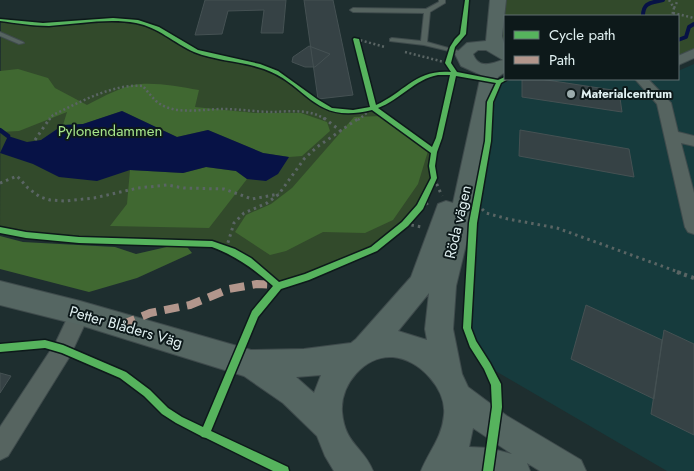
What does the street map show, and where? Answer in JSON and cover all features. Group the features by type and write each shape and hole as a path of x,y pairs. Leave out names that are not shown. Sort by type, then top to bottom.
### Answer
{"street":[{"name":"Röda vägen","path":"328,426 327,406 331,387 339,370 359,352 421,284 430,261 455,180 482,59 482,35 489,0"},
{"name":"Röda vägen","path":"437,471 450,456 458,437 461,417 439,329 443,286 464,207 488,76 482,59 494,36 498,0"},
{"path":"679,60 694,53"},
{"path":"642,80 664,103 694,227"},
{"path":"673,136 694,141"},
{"name":"Petter Blåders Väg","path":"0,293 80,313 251,364 304,363 359,352 385,344 402,344 420,351 435,361 453,387 496,427 570,471"},
{"path":"0,448 63,349 80,313"},
{"name":"Petter Blåders Väg","path":"251,364 293,393 328,426"},
{"path":"328,426 337,448 354,470"},
{"path":"437,471 454,462 489,464 514,471"}],"lane":[{"path":"353,10 428,11 442,3 442,0"},
{"path":"424,43 428,11"},
{"path":"0,34 21,43"},
{"path":"392,40 424,43 482,59"}],"path":[{"path":"669,0 674,8"},
{"path":"673,15 678,0"},
{"path":"679,16 694,18"},
{"path":"682,22 694,26"},
{"path":"356,40 358,48"},
{"path":"35,140 43,126 53,115 93,96 134,85 144,86 157,102 170,108 196,111 224,109 268,112 297,111 321,116 342,132"},
{"path":"371,100 378,109"},
{"path":"352,112 378,109"},
{"path":"235,253 223,247 234,223 244,213 267,203 279,194 304,159 317,147 378,109"},
{"path":"0,183 17,176 26,188 51,200 82,200 146,185 170,184 185,188 207,186 233,191 249,199 260,199 279,194"},
{"path":"397,230 420,206 431,182 442,196 438,202"},
{"path":"475,213 476,204"},
{"path":"476,204 486,213 557,228 599,245 694,278"},
{"path":"409,219 422,228"}],"shaded area":[{"path":"694,64 694,471 667,471 487,366 473,344 467,328 473,223 494,90 499,82 504,80 679,80 679,71"},
{"name":"Pylonendammen","path":"122,111 177,137 208,130 263,153 289,157 278,174 266,181 247,179 236,171 206,167 183,173 130,170 97,181 59,177 33,164 0,153 8,136 27,142 41,140 63,125 83,124"}],"green space":[{"path":"500,0 694,0 694,53 679,60 679,15 504,15 504,54 501,51"},
{"name":"Pylonendammen","path":"1,19 44,24 99,20 124,21 155,27 202,53 256,65 275,72 329,109 346,112 373,108 434,152 432,166 434,178 420,207 405,224 374,249 306,277 278,286 248,260 212,244 79,240 26,235 0,230"},
{"path":"18,69 48,78 55,88 87,105 113,92 134,85 163,85 199,90 195,107 255,113 301,113 327,122 330,131 302,156 289,157 263,153 208,130 177,137 122,111 83,124 63,125 67,112 19,131 0,132 0,71"},
{"path":"381,116 428,151 418,184 393,220 365,233 323,232 286,251 270,255 235,232 246,215 271,204 292,188 354,117"},
{"path":"206,167 236,171 247,179 209,228 110,226 127,204 130,170 183,173"},
{"path":"0,236 23,242 115,247 136,254 184,243 192,253 137,278 89,292 0,269"}],"building":[{"path":"205,0 286,0 283,33 261,33 264,10 228,11 222,34 195,35"},
{"path":"304,0 333,0 353,95 318,99"},
{"path":"309,46 330,54 315,67 305,67 292,62 293,57"},
{"name":"Materialcentrum","path":"522,80 547,80 619,91 622,112 522,97"},
{"path":"520,130 629,149 634,177 519,156"},
{"path":"586,305 662,340 654,399 571,359"},
{"path":"664,330 694,344 694,435 651,414"},
{"path":"0,373 11,376 0,393"}],"waterway":[{"path":"643,15 646,6 663,0"},
{"path":"679,40 686,37 689,27 694,24"},
{"path":"0,130 8,136"}],"marked path":[{"path":"121,325 150,313 190,305 229,289 257,284 275,285"}],"cycle path":[{"path":"205,434 255,314 278,286 306,277 374,249 405,224 420,207 434,178 432,166 434,152 454,72 448,63 456,40 463,34 467,0"},
{"path":"0,20 43,24 126,20 150,25 196,51 258,65 276,72 322,105 336,111 353,112 370,109 393,99 421,79 438,73 499,82"},
{"path":"356,39 373,108 434,152"},
{"path":"488,471 497,407 496,384 473,344 467,328 473,223 488,141 490,102 499,82 504,80"},
{"path":"0,230 26,235 79,240 212,244 248,260 278,286"},
{"path":"0,348 45,344 63,349 123,375 147,393 165,411 179,420 284,471"}],"place":[{"name":"Materialcentrum","path":"571,94"}]}
